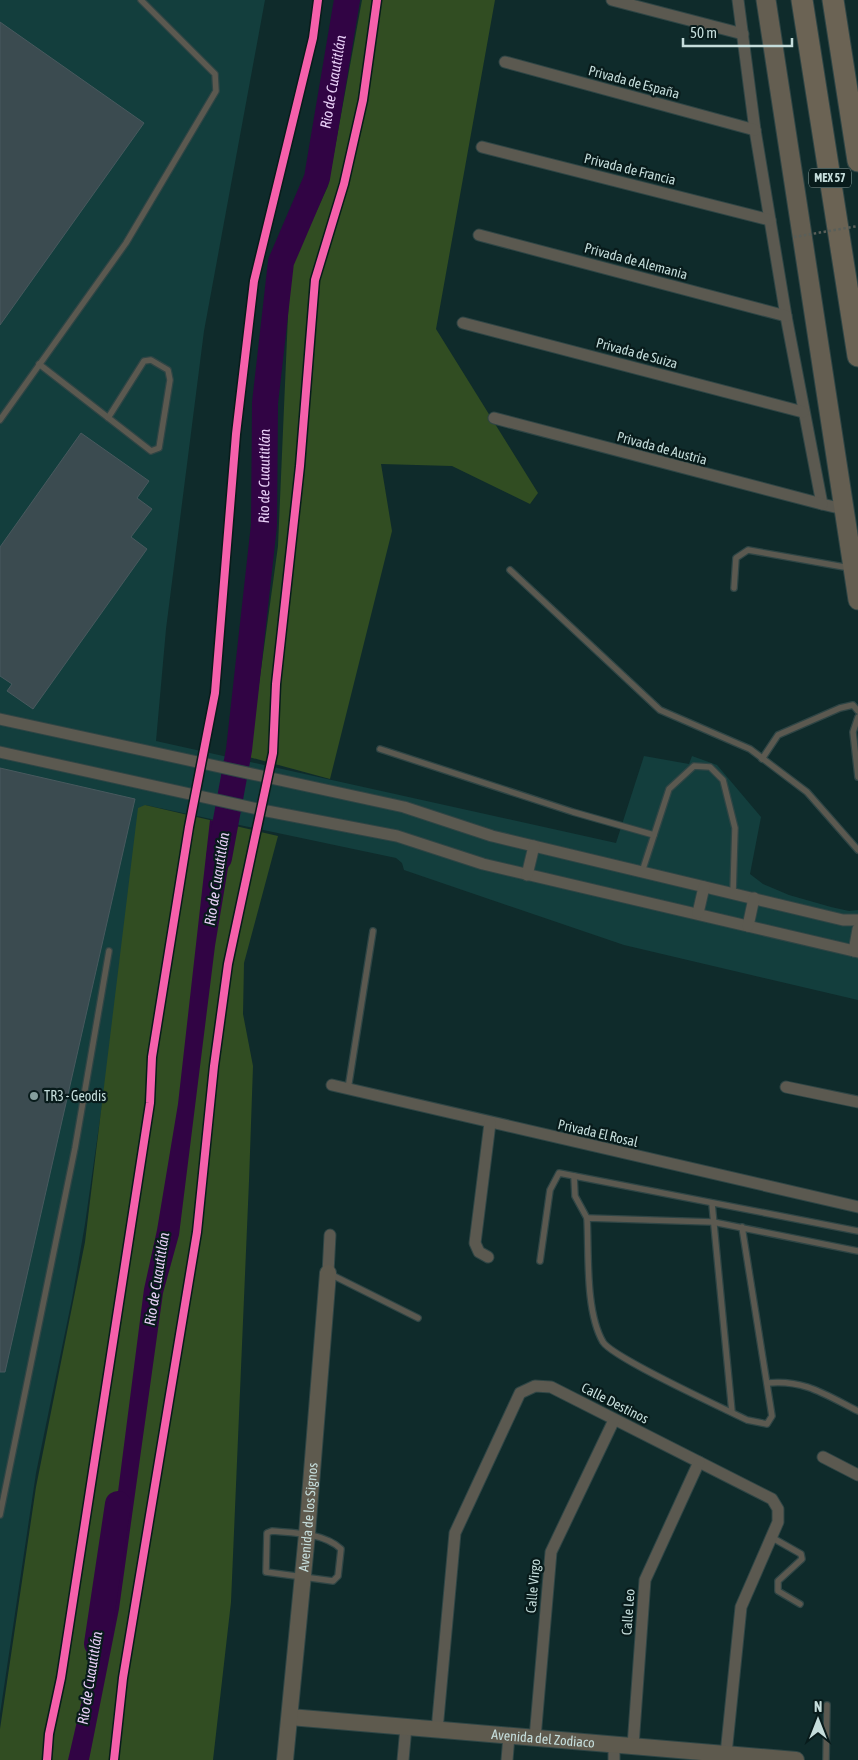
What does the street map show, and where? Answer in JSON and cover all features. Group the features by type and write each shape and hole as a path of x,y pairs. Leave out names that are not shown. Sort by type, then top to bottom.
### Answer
{"highway":[{"name":"MEX 57","path":"802,0 858,356"},
{"name":"MEX 57","path":"833,0 858,161"}],"main road":[{"path":"766,0 858,600"}],"street":[{"path":"612,0 743,34"},
{"path":"738,0 755,130 803,412 822,504"},
{"name":"Privada de España","path":"505,62 755,130"},
{"name":"Privada de Francia","path":"482,147 770,220"},
{"name":"Privada de Alemania","path":"478,235 786,316"},
{"name":"Privada de Suiza","path":"462,323 803,412"},
{"name":"Privada de Austria","path":"494,418 843,509"},
{"path":"0,719 271,780 404,807 492,836 842,920 858,920"},
{"path":"0,752 266,811 397,836 483,864 856,951 858,929"},
{"path":"527,875 534,846"},
{"path":"698,913 704,887"},
{"path":"748,926 754,898"},
{"name":"Privada El Rosal","path":"332,1086 490,1124 858,1207"},
{"path":"786,1087 858,1102"},
{"path":"488,1257 479,1252 475,1243 490,1124"},
{"path":"328,1274 330,1235"},
{"name":"Avenida de los Signos","path":"285,1760 301,1577 307,1534 328,1274"},
{"name":"Calle Destinos","path":"437,1730 455,1533 520,1393 535,1386 551,1388 699,1462 772,1499 778,1509 778,1522 741,1607 726,1754"},
{"name":"Calle Virgo","path":"535,1738 551,1552 614,1420"},
{"path":"823,1457 858,1476"},
{"name":"Calle Leo","path":"633,1746 645,1580 699,1462"},
{"name":"Avenida del Zodiaco","path":"290,1717 535,1738 614,1752 633,1746 726,1754 750,1758 796,1760"},
{"path":"403,1760 406,1727"},
{"path":"507,1760 509,1736"}],"lane":[{"path":"0,420 38,364 126,243 216,91 215,74 141,0"},
{"path":"38,364 151,452 159,448 170,380 168,370 151,360 144,361 108,418"},
{"path":"734,588 736,558 748,550 853,569"},
{"path":"510,570 660,710 750,749 807,792 858,850"},
{"path":"762,758 778,735 840,708 853,705 858,710"},
{"path":"858,717 853,732 858,777"},
{"path":"380,749 564,809 654,834"},
{"path":"642,872 668,789 694,766 710,767 723,780 735,828 733,893"},
{"path":"348,1089 373,931"},
{"path":"0,1515 75,1148 109,951"},
{"path":"540,1261 550,1190 560,1173 858,1231"},
{"path":"574,1176 575,1196 587,1218 591,1306 604,1343 635,1365 747,1420 767,1424 772,1416 742,1227"},
{"path":"712,1204 732,1412"},
{"path":"587,1218 714,1222 858,1251"},
{"path":"328,1274 418,1318"},
{"path":"767,1383 785,1381 802,1383 858,1411"},
{"path":"272,1531 307,1534 336,1544 342,1549 338,1576 333,1581 266,1572 267,1533 272,1531"},
{"path":"771,1537 801,1554 802,1559 778,1581 778,1591 800,1604"},
{"path":"826,1760 827,1706"}],"path":[{"path":"794,237 858,226"}],"shaded area":[{"path":"0,0 265,0 204,331 166,629 156,741 616,843 644,756 689,764 692,756 717,765 761,817 750,874 763,884 789,895 849,911 858,910 858,1000 624,945 404,870 402,863 396,858 145,805 85,1224 72,1299 36,1473 0,1714"}],"green space":[{"path":"362,0 495,0 436,329 538,493 530,504 452,466 381,464 392,531 330,779 249,757 278,546 290,269 328,186"},
{"path":"145,805 278,836 244,963 243,1014 253,1066 249,1181 231,1602 213,1760 0,1760 0,1729 36,1487 85,1242 138,808"}],"water":[{"path":"210,820 235,826 215,946 179,1235 163,1293 119,1609 89,1760 68,1760 103,1609 144,1289 157,1230 178,1104"}],"building":[{"path":"0,22 144,123 0,325"},
{"path":"81,433 149,481 137,498 152,509 131,537 147,549 33,709 7,691 12,684 0,676 0,547"},
{"name":"TR3 - Geodis","path":"0,768 135,799 5,1372 0,1372"}],"waterway":[{"name":"Rio de Cuautitlán","path":"219,858 239,750 264,525 265,403 281,262 317,178 347,0"},
{"name":"Rio de Cuautitlán","path":"97,1644 118,1504"}],"cycle path":[{"path":"47,1760 49,1734 61,1678 150,1103 152,1057 189,827 215,693 236,434 254,281 313,38 318,0"},
{"path":"114,1760 123,1678 197,1232 214,1066 228,964 273,753 276,684 300,466 315,280 344,184 363,100 377,0"}],"place":[{"name":"TR3 - Geodis","path":"34,1096"}]}
